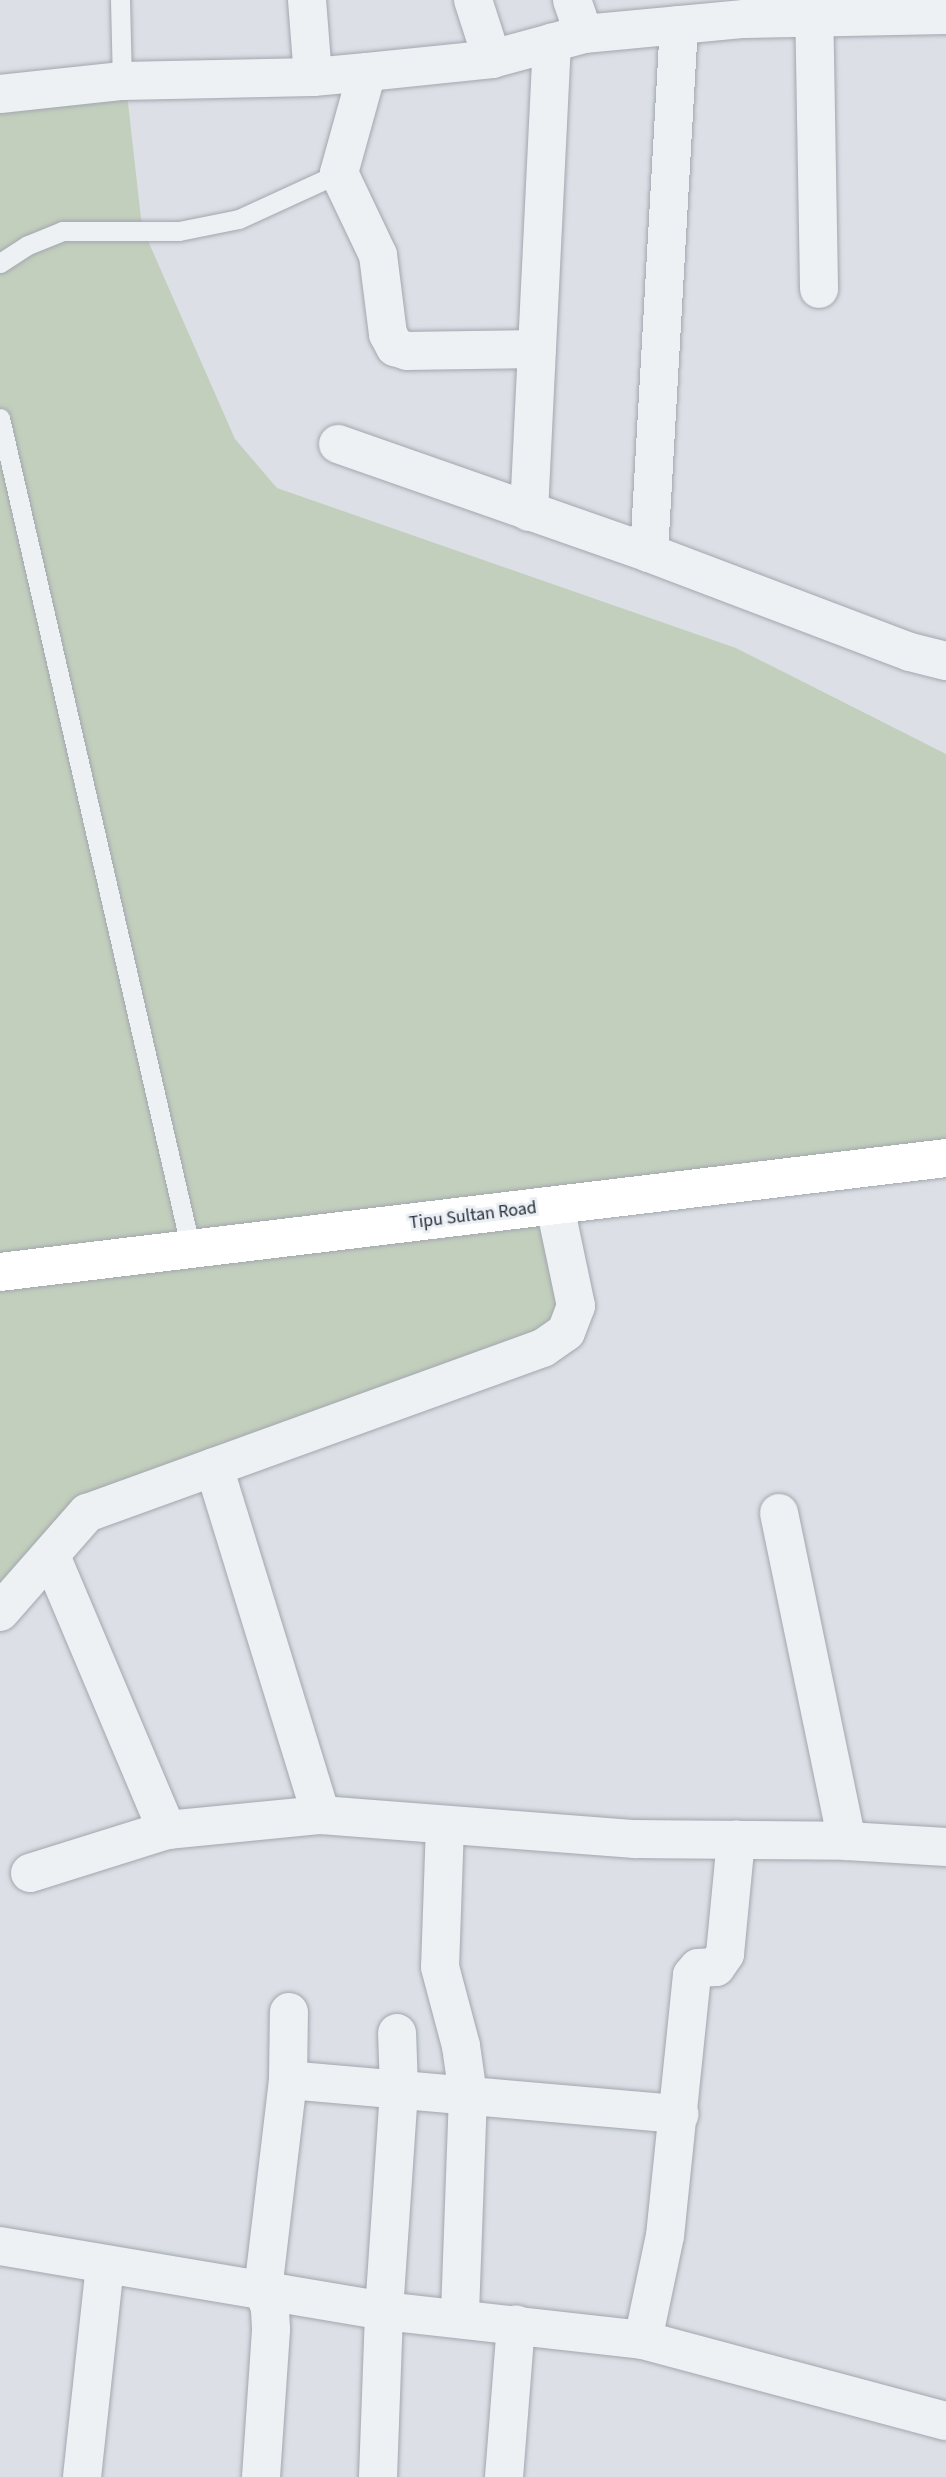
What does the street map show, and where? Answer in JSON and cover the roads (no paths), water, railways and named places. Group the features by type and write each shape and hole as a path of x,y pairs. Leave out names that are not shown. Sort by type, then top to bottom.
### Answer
{"main road":[{"name":"Tipu Sultan Road","path":"0,1272 946,1158"}],"street":[{"path":"307,0 313,77"},
{"path":"473,0 492,59"},
{"path":"815,9 819,289"},
{"path":"0,94 122,81 313,77 492,59 570,26 679,25 741,10 933,10"},
{"path":"649,554 679,25"},
{"path":"529,512 537,349 570,26"},
{"path":"368,72 339,173 378,255 388,334 395,347 407,351 537,349"},
{"path":"338,444 649,554 910,652 946,661"},
{"path":"2,1614 87,1513 543,1348 566,1332 576,1306 555,1206"},
{"path":"214,1466 321,1815"},
{"path":"779,1513 847,1841"},
{"path":"51,1556 167,1830"},
{"path":"30,1873 167,1830 321,1815 635,1839 847,1841 946,1847"},
{"path":"445,1825 440,1966 461,2046 468,2095 460,2318"},
{"path":"643,2340 665,2236 680,2114 692,1975 698,1968 716,1967 724,1954 736,1840"},
{"path":"261,2477 271,2329 270,2308 263,2290 288,2080 289,2012"},
{"path":"378,2477 384,2311 399,2089 397,2034"},
{"path":"288,2080 680,2114"},
{"path":"0,2246 384,2311 643,2340 946,2421"},
{"path":"82,2477 105,2264"},
{"path":"504,2477 516,2324"}],"lane":[{"path":"120,0 122,81"},
{"path":"0,263 29,245 62,231 179,231 239,219 339,173"},
{"path":"0,418 191,1250"}]}
